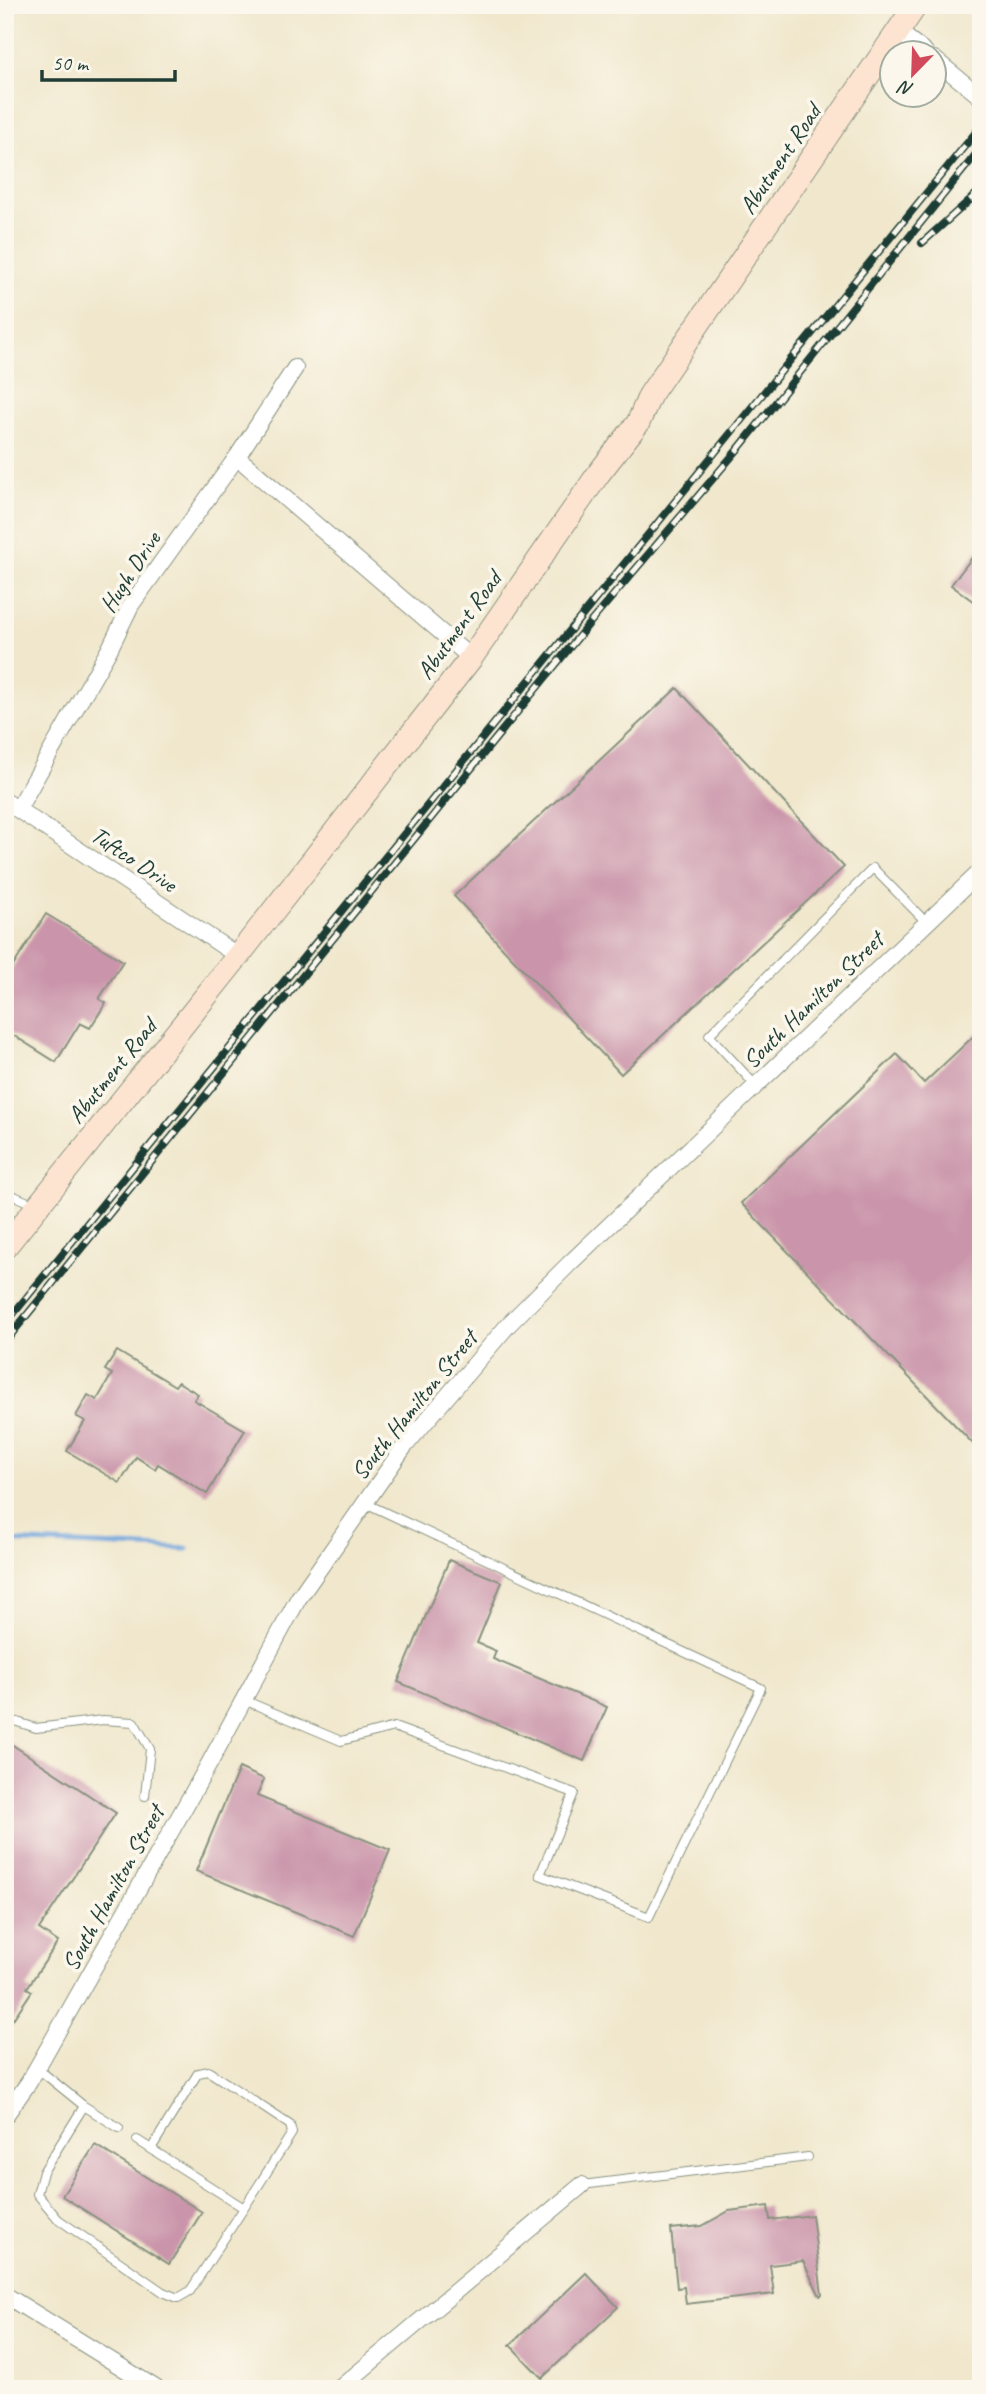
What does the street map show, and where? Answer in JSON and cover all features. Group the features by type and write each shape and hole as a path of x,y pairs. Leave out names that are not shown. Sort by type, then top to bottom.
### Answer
{"main road":[{"name":"Abutment Road","path":"5,1247 238,956 471,658 599,472 638,423 650,395 916,5"}],"street":[{"path":"899,32 907,38"},
{"path":"948,71 981,97"},
{"name":"Hugh Drive","path":"12,805 109,650 131,605 237,457 295,368"},
{"path":"237,457 471,658"},
{"name":"Tuftco Drive","path":"12,805 238,956"},
{"name":"South Hamilton Street","path":"5,2116 37,2068 298,1599 404,1447 509,1324 569,1264 981,872"},
{"path":"339,2389 582,2185"},
{"path":"5,2295 157,2389"}],"lane":[{"path":"756,1086 709,1035 873,868 927,923"},
{"path":"5,1192 38,1206"},
{"path":"244,1700 341,1741 394,1727 574,1793 540,1875 649,1917 761,1688 365,1503"},
{"path":"5,1718 36,1728 103,1720 134,1722 150,1749 145,1796"},
{"path":"37,2068 84,2106 119,2128"},
{"path":"84,2106 43,2172 37,2194 58,2219 163,2292 178,2298 190,2291 292,2133 290,2125 208,2071 198,2074 151,2149"},
{"path":"137,2140 244,2208"},
{"path":"582,2185 808,2157"}],"building":[{"path":"981,546 981,607 951,585"},
{"path":"677,688 844,867 621,1074 454,896"},
{"path":"46,914 123,961 99,999 106,1003 90,1028 80,1023 56,1062 5,1030 5,979"},
{"path":"981,1029 981,1452 741,1203 897,1054 924,1083"},
{"path":"117,1351 175,1386 178,1382 198,1394 194,1400 245,1430 207,1494 158,1464 155,1469 136,1457 120,1483 67,1451 85,1421 76,1416 88,1395 97,1400 112,1374 105,1370"},
{"path":"449,1560 502,1582 477,1643 496,1651 493,1659 607,1707 584,1761 398,1682"},
{"path":"5,1740 116,1813 39,1929 58,1942 27,1988 32,1991 5,2031"},
{"path":"239,1768 264,1779 257,1796 390,1850 354,1936 196,1871"},
{"path":"95,2145 202,2212 169,2264 62,2196"},
{"path":"768,2206 770,2220 812,2215 822,2295 820,2296 803,2261 770,2265 774,2294 686,2304 684,2287 677,2288 671,2229 702,2226 729,2211"},
{"path":"586,2273 618,2307 542,2378 510,2345"}],"waterway":[{"path":"5,1541 187,1549"}],"railway":[{"path":"5,1324 981,126"},
{"path":"5,1342 588,625 739,448 981,148"},
{"path":"922,243 981,190"}]}
